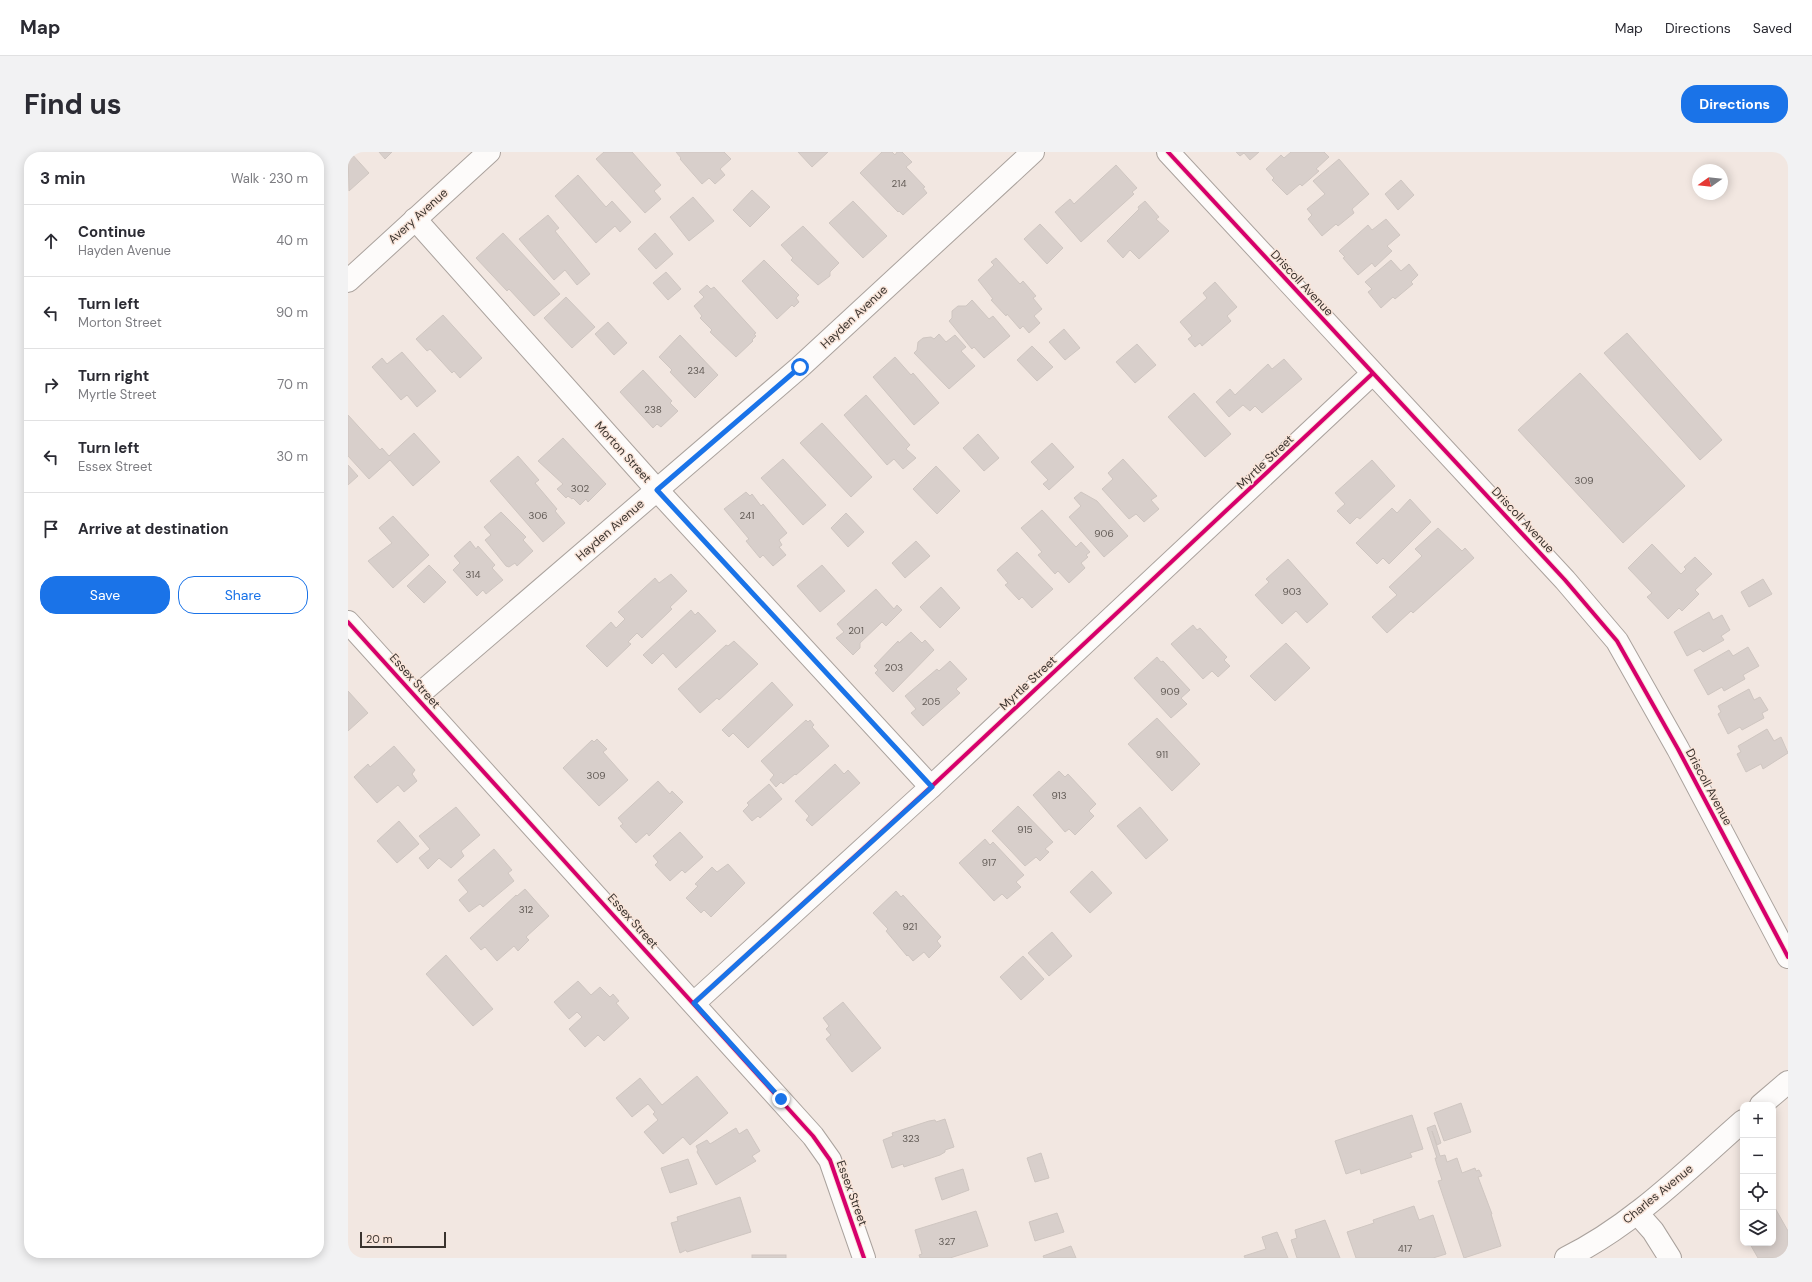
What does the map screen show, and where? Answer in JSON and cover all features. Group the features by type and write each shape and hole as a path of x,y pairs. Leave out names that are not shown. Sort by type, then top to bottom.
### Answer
{"street":[{"name":"Avery Avenue","path":"348,281 489,152"},
{"name":"Hayden Avenue","path":"416,697 800,367 1033,152"},
{"name":"Driscoll Avenue","path":"1168,152 1372,374 1565,580 1617,641 1678,749 1788,957"},
{"name":"Morton Street","path":"415,219 657,490 932,787"},
{"name":"Myrtle Street","path":"694,1003 932,787 1372,374"},
{"name":"Essex Street","path":"348,622 813,1136 830,1160 864,1258"},
{"path":"1765,1102 1788,1082"},
{"name":"Charles Avenue","path":"1566,1258 1581,1251 1637,1213 1740,1124"},
{"path":"1637,1213 1653,1231 1670,1258"}],"building":[{"path":"348,152 350,152 369,173 349,191"},
{"path":"379,152 392,152 385,159"},
{"path":"604,152 632,152 661,185 654,191 661,199 645,213 596,159"},
{"path":"676,152 724,152 731,159 720,169 725,175 715,184 709,178 702,184 680,159 681,158"},
{"path":"798,152 828,152 812,167"},
{"path":"882,152 892,152 895,155 897,152 902,152 912,162 906,167 925,187 923,188 927,193 903,215 899,211 898,212 860,173"},
{"path":"1236,152 1259,152 1250,160 1244,153 1240,156"},
{"path":"1291,152 1324,152 1329,157 1316,169 1319,171 1302,186 1300,184 1287,195 1272,180 1274,178 1266,169 1281,155 1284,158"},
{"path":"1339,159 1369,194 1352,209 1354,213 1338,226 1336,224 1322,236 1308,219 1312,215 1307,209 1325,194 1313,181"},
{"path":"1116,165 1137,188 1132,192 1134,194 1081,242 1055,212 1070,199 1074,204"},
{"path":"578,175 606,207 612,201 631,222 620,232 615,226 596,243 555,196"},
{"path":"1401,180 1414,195 1398,210 1385,194"},
{"path":"752,190 770,207 750,227 733,210"},
{"path":"693,197 714,221 689,241 670,217"},
{"path":"853,201 887,236 863,258 829,223"},
{"path":"1145,201 1159,217 1156,219 1169,231 1139,259 1130,250 1123,258 1107,241"},
{"path":"548,215 559,228 555,231 590,274 577,285 565,270 554,280 519,239"},
{"path":"1386,219 1400,235 1387,246 1392,251 1375,267 1372,263 1358,275 1343,258 1345,257 1339,251 1368,225 1372,230"},
{"path":"1040,224 1063,248 1047,264 1024,239"},
{"path":"803,226 839,263 830,272 830,276 818,285 791,260 793,258 781,245"},
{"path":"503,233 560,294 534,316 509,289 507,291 476,258"},
{"path":"655,233 673,254 656,269 638,249"},
{"path":"996,258 1020,284 1023,281 1036,296 1033,298 1042,309 1034,316 1040,323 1029,333 1023,326 1020,329 1007,314 1006,316 991,300 993,299 978,280 994,265 991,262"},
{"path":"764,260 799,295 796,298 799,302 794,307 792,305 777,319 742,281"},
{"path":"1391,260 1401,271 1409,264 1418,275 1411,282 1413,284 1395,299 1393,297 1381,308 1368,292 1372,289 1365,282"},
{"path":"666,272 681,289 668,300 653,283"},
{"path":"1215,282 1237,307 1227,316 1231,321 1202,346 1200,343 1195,347 1188,339 1192,336 1180,322 1207,298 1203,293"},
{"path":"707,285 711,289 714,287 756,333 754,334 756,336 752,340 753,341 736,357 710,332 712,330 700,318 702,316 694,306 704,297 699,292"},
{"path":"566,297 595,327 572,348 544,318"},
{"path":"972,300 989,319 993,316 1010,336 984,358 974,347 972,349 949,321 952,318 952,311 958,306 966,306"},
{"path":"443,315 482,358 460,378 454,371 452,373 430,349 427,351 416,339"},
{"path":"608,322 627,343 614,355 595,334"},
{"path":"1064,329 1080,348 1065,360 1049,342"},
{"path":"1627,333 1722,440 1700,460 1604,353"},
{"path":"939,334 946,342 955,335 966,347 961,351 975,366 949,389 914,353 917,350 918,342 923,338 931,337 934,339"},
{"path":"680,335 718,375 695,398 670,372 672,370 659,357"},
{"path":"1137,344 1156,365 1135,383 1116,362"},
{"path":"1032,346 1053,367 1037,381 1017,360"},
{"path":"402,352 436,391 417,407 407,395 401,400 372,367 382,358 387,364"},
{"path":"895,357 911,375 913,373 939,403 914,425 873,377"},
{"path":"1284,359 1302,379 1262,413 1255,406 1250,411 1243,405 1229,417 1216,402 1230,389 1235,395 1268,364 1272,369"},
{"path":"643,370 672,401 670,403 678,411 661,427 657,424 653,428 620,392"},
{"path":"1580,373 1685,486 1623,543 1518,430"},
{"path":"1194,393 1231,434 1205,457 1168,417"},
{"path":"866,395 910,445 906,449 916,458 903,469 894,459 887,465 844,415"},
{"path":"348,415 380,450 382,448 389,456 414,433 440,462 413,486 390,460 369,479 348,456"},
{"path":"822,423 872,477 851,497 800,443"},
{"path":"978,434 999,458 984,471 963,448"},
{"path":"563,438 606,484 588,502 586,499 580,505 573,498 572,499 568,496 566,498 557,489 563,484 538,461"},
{"path":"1052,443 1074,467 1049,490 1043,484 1048,480 1031,462"},
{"path":"518,456 539,480 535,483 557,509 555,511 565,523 543,542 490,481"},
{"path":"783,459 826,505 803,525 761,478"},
{"path":"1123,459 1157,496 1151,500 1159,509 1144,522 1136,514 1129,519 1102,489 1113,479 1108,473"},
{"path":"1372,460 1395,486 1360,519 1357,517 1350,524 1337,511 1345,504 1335,493"},
{"path":"348,465 358,476 348,485"},
{"path":"936,466 960,491 937,514 913,489"},
{"path":"746,492 750,496 752,494 761,506 763,504 787,533 779,540 782,545 779,547 786,555 773,566 763,555 760,558 746,541 749,539 724,509"},
{"path":"1081,492 1097,501 1128,536 1104,557 1069,517 1081,506 1074,498"},
{"path":"1410,499 1431,522 1389,564 1383,558 1377,564 1356,543 1392,508 1397,513"},
{"path":"1042,510 1076,547 1081,542 1090,552 1086,555 1088,557 1081,563 1085,568 1069,583 1058,571 1055,574 1038,555 1042,552 1021,528"},
{"path":"501,512 526,537 523,540 533,551 517,566 515,563 509,567 506,566 485,540 491,535 484,527"},
{"path":"846,513 864,532 848,547 831,528"},
{"path":"393,516 429,555 393,588 368,561 392,543 379,528"},
{"path":"1438,528 1462,551 1465,548 1474,558 1413,613 1411,611 1387,633 1372,617 1397,595 1389,587 1422,556 1415,549"},
{"path":"470,541 476,549 478,546 495,565 492,568 503,580 486,594 483,590 477,596 453,570 460,563 454,556"},
{"path":"916,541 930,556 905,578 892,563"},
{"path":"1652,544 1681,574 1686,569 1684,567 1695,557 1712,574 1695,590 1699,594 1682,611 1679,608 1668,619 1647,597 1652,593 1628,568"},
{"path":"1017,552 1053,589 1032,608 1022,597 1019,600 1005,585 1008,583 997,570"},
{"path":"1288,559 1328,604 1307,623 1296,611 1282,624 1255,595 1269,582 1266,579"},
{"path":"429,565 446,582 424,603 407,586"},
{"path":"822,565 845,591 820,612 797,586"},
{"path":"671,574 687,591 670,607 672,609 642,638 637,633 628,642 631,644 607,667 586,646 611,622 616,628 625,619 618,612 655,578 659,583"},
{"path":"1763,579 1772,594 1749,607 1741,592"},
{"path":"941,587 960,608 940,628 920,607"},
{"path":"876,589 894,609 897,605 902,610 886,626 882,622 860,643 860,648 853,655 836,638 844,632 837,624"},
{"path":"691,610 695,615 698,612 716,631 676,668 663,653 652,664 643,655"},
{"path":"1709,612 1713,620 1722,615 1730,630 1721,636 1724,640 1703,652 1700,649 1687,656 1674,632"},
{"path":"1193,625 1197,630 1200,628 1227,657 1224,660 1230,666 1218,677 1212,671 1203,679 1171,644"},
{"path":"911,632 922,643 925,640 934,650 893,692 875,673 878,670 874,666 898,641 899,643"},
{"path":"734,641 758,664 719,700 717,698 700,713 678,689 726,645 728,646"},
{"path":"1286,643 1310,668 1275,701 1250,676"},
{"path":"1748,647 1759,666 1743,675 1745,679 1724,691 1722,687 1708,695 1694,670 1729,650 1733,656"},
{"path":"1157,657 1161,662 1163,661 1190,690 1181,698 1187,704 1171,718 1134,678"},
{"path":"950,661 967,679 956,689 960,693 923,726 911,713 916,709 905,696 937,669 939,671"},
{"path":"772,682 793,705 748,748 733,733 729,737 722,730"},
{"path":"1749,689 1754,700 1760,697 1768,710 1762,713 1764,718 1742,730 1740,727 1728,734 1718,714 1721,712 1718,706"},
{"path":"348,691 368,713 348,731"},
{"path":"1157,718 1200,764 1172,791 1128,744"},
{"path":"806,720 808,722 810,720 814,725 812,727 829,746 796,775 795,774 783,784 781,782 776,787 770,780 774,775 761,761"},
{"path":"1767,729 1774,741 1781,737 1788,753 1763,769 1761,764 1746,772 1737,754 1741,752 1738,746"},
{"path":"597,739 607,749 603,752 628,780 599,806 563,768 592,740 594,742"},
{"path":"394,746 415,770 412,774 417,781 404,792 398,785 377,803 354,777 368,764 370,767"},
{"path":"835,764 844,774 848,770 860,783 812,826 806,820 809,816 795,801"},
{"path":"1059,771 1065,777 1068,774 1096,804 1089,811 1094,816 1075,835 1069,829 1065,832 1033,795"},
{"path":"658,781 670,794 672,791 683,802 649,836 647,833 636,843 620,826 623,824 618,818"},
{"path":"769,784 782,799 760,818 758,816 752,821 743,811 749,805 747,803"},
{"path":"1018,806 1053,842 1045,849 1049,852 1040,861 1036,857 1025,866 992,831"},
{"path":"456,807 480,835 461,851 464,856 451,868 439,858 428,869 419,858 430,849 419,836"},
{"path":"1140,807 1168,840 1146,859 1117,826"},
{"path":"399,821 419,844 397,863 377,841"},
{"path":"680,832 703,857 685,873 682,870 670,881 655,865 658,862 653,856"},
{"path":"985,839 990,845 993,842 1024,875 1016,882 1021,887 1007,899 1002,894 994,901 959,863"},
{"path":"494,849 512,870 508,873 514,881 483,907 480,904 469,912 459,900 468,892 458,880"},
{"path":"728,864 745,883 711,917 704,910 701,913 686,898 698,886 695,884 712,867 717,872"},
{"path":"1092,871 1112,893 1090,913 1070,892"},
{"path":"525,889 549,916 526,937 529,940 518,951 514,946 497,961 485,947 481,950 470,938 516,895 517,896"},
{"path":"896,891 901,897 903,895 941,937 937,941 941,946 929,958 924,952 913,961 886,931 888,929 873,913"},
{"path":"1052,932 1072,956 1049,976 1028,953"},
{"path":"446,955 493,1009 473,1026 426,974"},
{"path":"1023,956 1044,979 1021,1000 1000,977"},
{"path":"578,981 591,995 600,987 610,997 613,994 619,1001 616,1003 629,1018 604,1041 598,1035 585,1047 569,1029 582,1017 577,1012 569,1019 554,1002"},
{"path":"843,1002 881,1048 852,1072 826,1039 831,1035 826,1029 829,1026 823,1018"},
{"path":"697,1076 728,1113 690,1145 683,1137 663,1154 644,1132 658,1120 653,1114 655,1112 648,1104 632,1117 616,1098 640,1078 662,1105"},
{"path":"1461,1103 1471,1132 1444,1141 1434,1113"},
{"path":"1412,1115 1423,1149 1410,1153 1412,1157 1361,1174 1360,1169 1346,1174 1335,1141"},
{"path":"945,1119 954,1147 945,1150 945,1152 940,1155 904,1167 903,1164 892,1168 883,1140 893,1136 892,1133 929,1121 935,1120 936,1122"},
{"path":"1435,1125 1441,1143 1437,1145 1432,1131 1440,1156 1445,1155 1447,1162 1457,1158 1462,1173 1475,1168 1476,1171 1479,1170 1482,1176 1478,1177 1492,1214 1501,1246 1464,1258 1438,1181 1442,1180 1435,1158 1437,1158 1427,1128"},
{"path":"736,1128 739,1134 747,1129 760,1151 752,1156 756,1161 716,1185 697,1152 698,1150 696,1146 707,1140 710,1144"},
{"path":"1041,1153 1049,1178 1035,1182 1027,1158"},
{"path":"688,1159 697,1184 670,1193 661,1168"},
{"path":"963,1169 969,1190 942,1200 935,1178"},
{"path":"740,1197 751,1232 680,1253 671,1223 678,1221 677,1217"},
{"path":"1414,1206 1419,1220 1433,1215 1446,1254 1433,1258 1356,1258 1347,1232 1374,1223 1373,1220"},
{"path":"1776,1210 1788,1231 1788,1258 1758,1258 1751,1246 1776,1246"},
{"path":"976,1211 988,1246 950,1258 920,1258 919,1255 922,1254 915,1230"},
{"path":"1057,1213 1064,1232 1035,1241 1029,1222"},
{"path":"1325,1220 1340,1258 1297,1258 1291,1240 1297,1238 1295,1230"},
{"path":"1277,1232 1288,1258 1245,1258 1244,1256 1266,1249 1262,1237"},
{"path":"1071,1246 1076,1258 1044,1258 1043,1256"},
{"path":"752,1255 786,1255 786,1258 752,1258"}],"cycle path":[{"path":"1168,152 1565,580 1617,641 1678,749 1788,957"},
{"path":"694,1003 931,787 1372,374"},
{"path":"348,622 813,1136 830,1160 864,1258"}],"route":[{"path":"781,1099 694,1003 932,787 657,490 800,367"}]}
